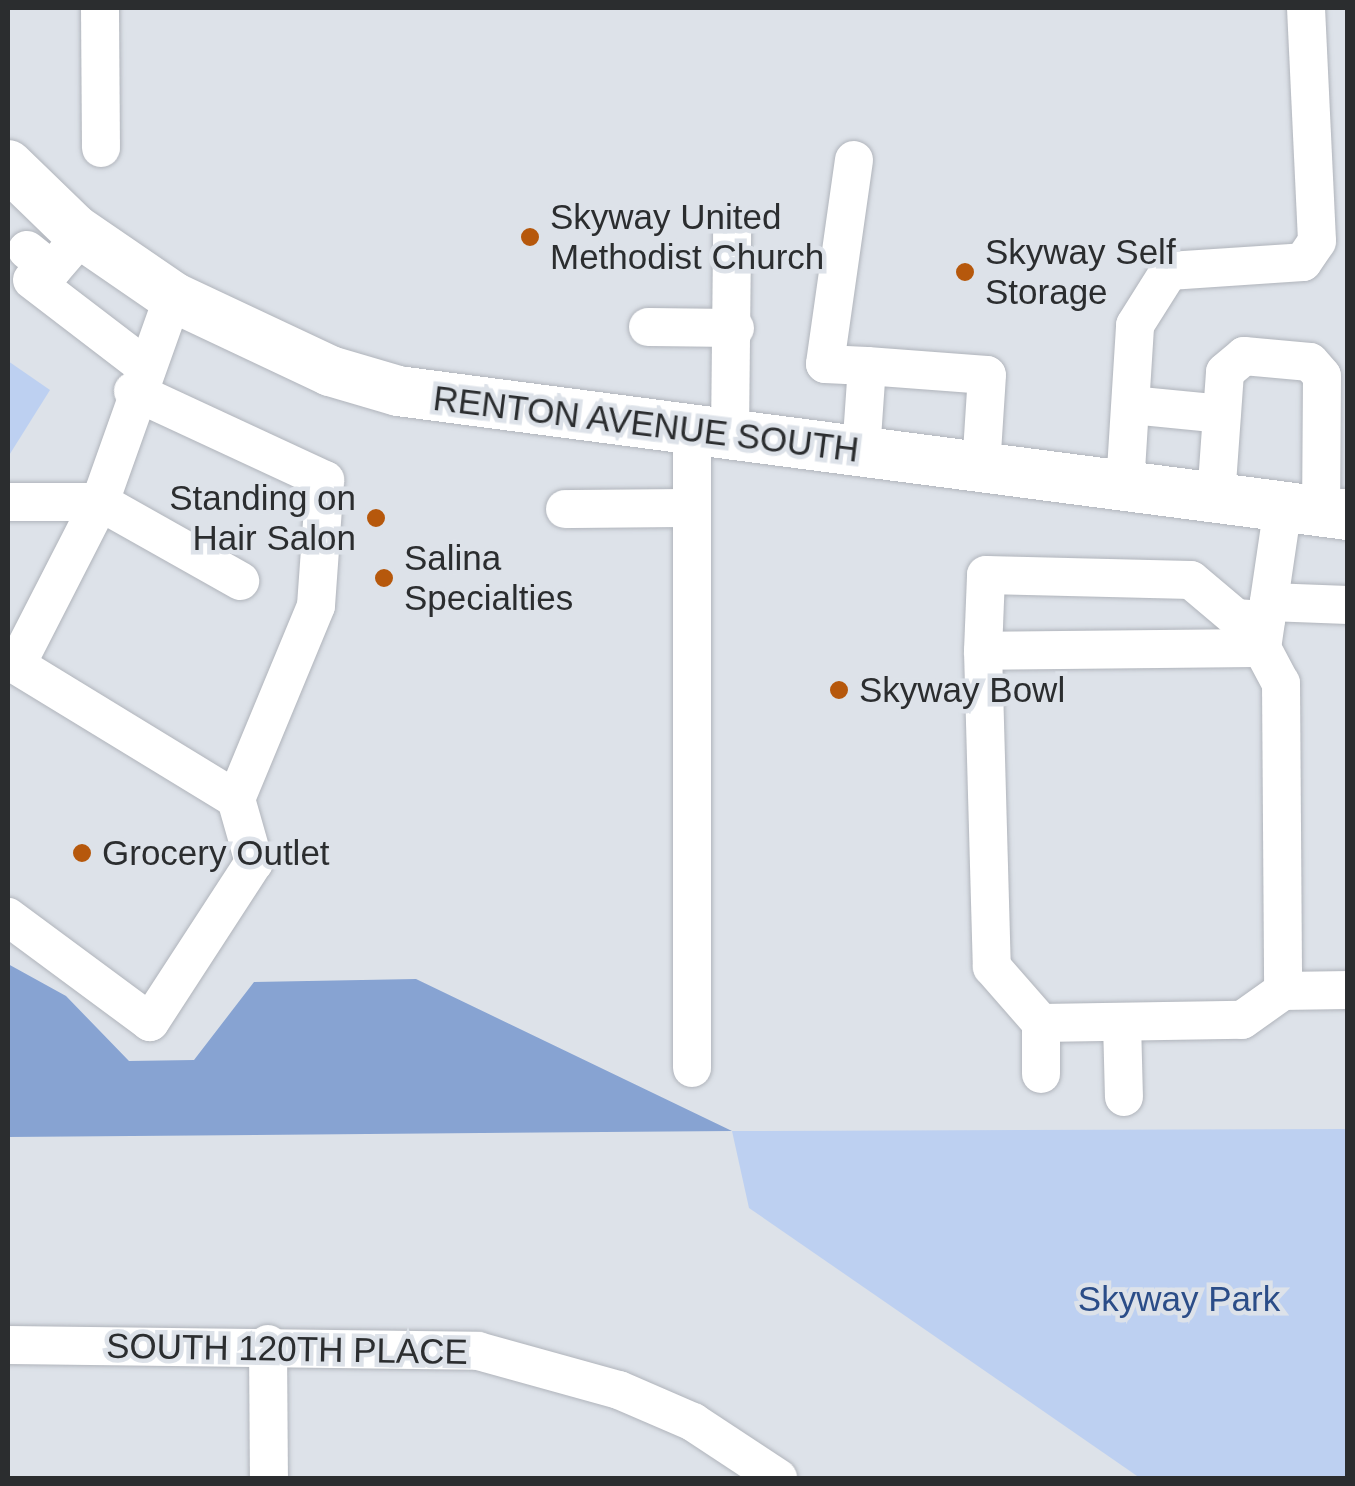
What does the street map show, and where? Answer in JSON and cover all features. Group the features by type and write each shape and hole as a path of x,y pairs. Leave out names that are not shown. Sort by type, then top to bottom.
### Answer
{"main road":[{"name":"RENTON AVENUE SOUTH","path":"8,168 40,263 172,297 330,371 398,391 1317,511"}],"street":[{"path":"100,8 101,148"},
{"path":"1124,486 1135,325 1170,270 1302,262 1317,241 1306,8"},
{"path":"854,160 825,364 987,375 981,468"},
{"path":"692,1068 692,508 735,328 732,230"},
{"path":"8,917 150,1022 254,862 236,799 316,606 326,480 138,377 40,263"},
{"path":"172,297 138,377 100,502 13,660 236,799"},
{"path":"648,327 735,328"},
{"path":"1216,498 1225,372 1244,356 1310,362 1322,376 1317,511 1266,624 1281,682 1283,991"},
{"path":"861,452 866,366"},
{"path":"1131,405 1222,414"},
{"path":"8,502 100,502 240,581"},
{"path":"565,509 692,508"},
{"path":"1042,1074 1041,1024 992,968 983,651 986,575 1192,580 1236,618 1266,624"},
{"path":"983,651 1266,624 1348,605"},
{"path":"1041,1024 1242,1020 1283,991 1348,990"},
{"path":"1122,1022 1124,1097"},
{"path":"268,1344 269,1478"},
{"name":"SOUTH 120TH PLACE","path":"8,1345 420,1345 541,1362 693,1422 778,1478"}],"green space":[{"path":"8,361 50,390 8,457"},
{"name":"Skyway Park","path":"1347,1129 1347,1478 1140,1478 749,1208 732,1131"}],"shaded area":[{"path":"8,964 66,996 129,1061 194,1060 254,982 416,979 732,1131 8,1137"}],"place":[{"name":"Skyway United Methodist Church","path":"530,237"},
{"name":"Skyway Self Storage","path":"965,272"},
{"name":"Standing on Hair Salon","path":"376,518"},
{"name":"Salina Specialties","path":"384,578"},
{"name":"Skyway Bowl","path":"839,690"},
{"name":"Grocery Outlet","path":"82,853"}]}
